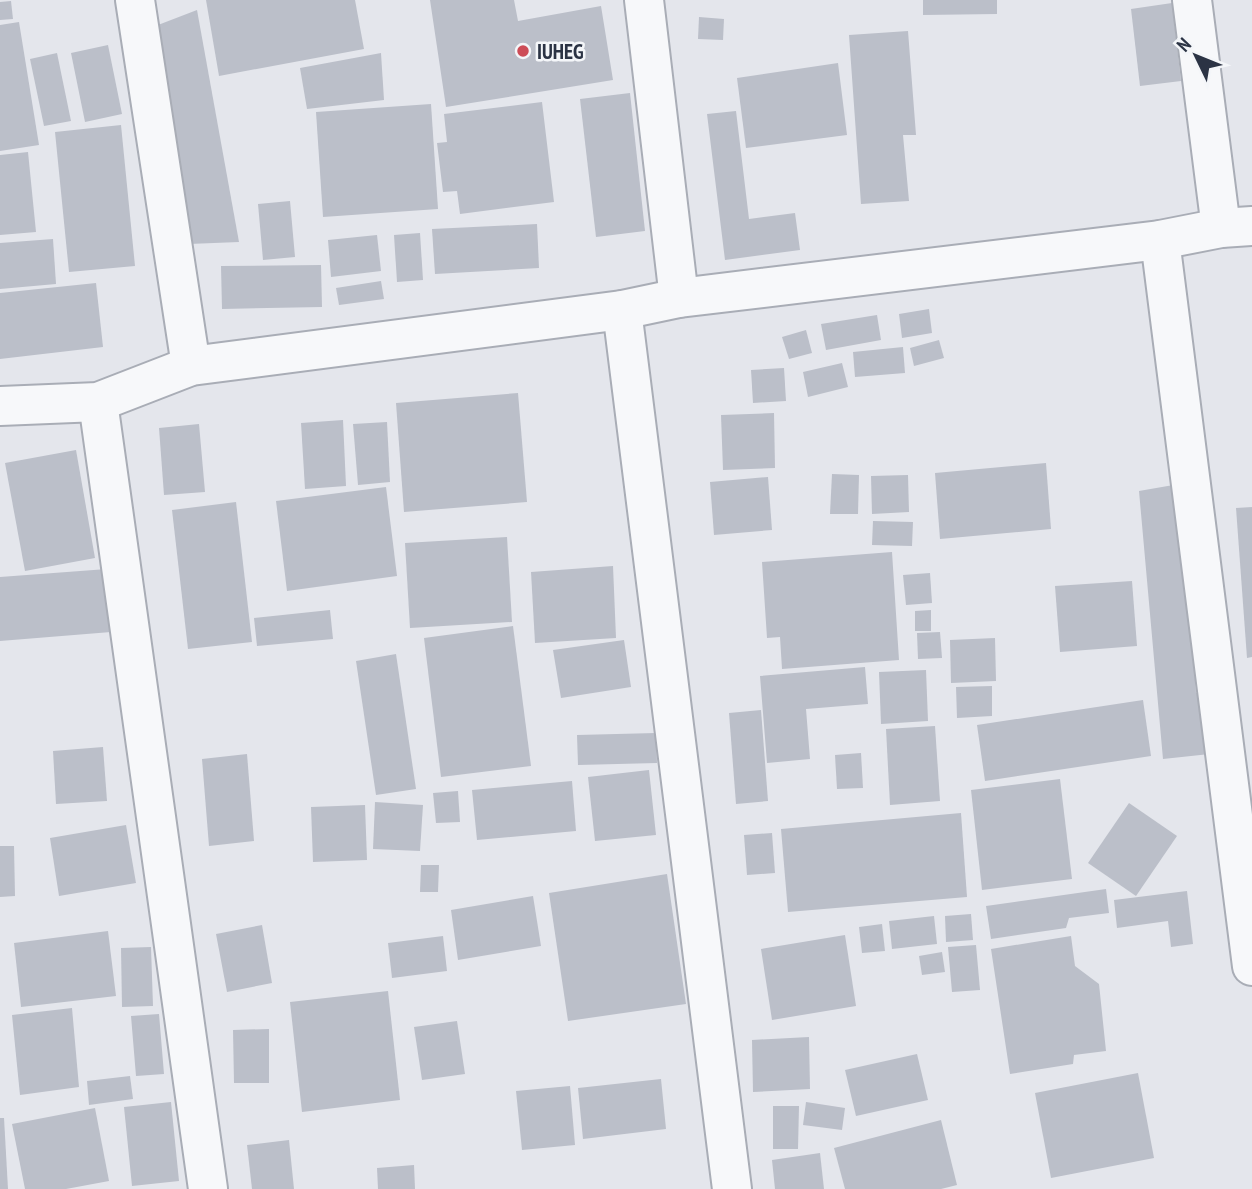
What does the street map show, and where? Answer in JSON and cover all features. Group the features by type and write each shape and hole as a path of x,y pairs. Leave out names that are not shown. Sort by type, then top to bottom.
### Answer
{"street":[{"path":"135,0 191,366"},
{"path":"644,0 679,298"},
{"path":"0,406 99,402 191,366 622,310 679,298 1160,240 1237,227 1192,0"},
{"path":"1160,240 1252,966"},
{"path":"622,310 732,1189"},
{"path":"99,402 208,1189"}],"building":[{"path":"206,0 355,0 364,49 219,76"},
{"name":"IUHEG","path":"430,0 514,0 518,21 601,6 613,80 446,107"},
{"path":"923,0 997,0 997,14 923,15"},
{"path":"11,1 13,19 0,20 0,2"},
{"path":"1172,3 1181,81 1140,86 1131,9"},
{"path":"197,10 239,242 189,244 158,25"},
{"path":"699,17 724,19 723,40 698,39"},
{"path":"19,22 39,145 0,151 0,25"},
{"path":"908,31 916,135 903,135 909,201 861,204 849,35"},
{"path":"108,45 122,114 85,122 71,53"},
{"path":"57,53 71,121 44,126 30,59"},
{"path":"381,53 384,100 307,109 300,68"},
{"path":"838,63 847,135 746,148 737,78"},
{"path":"630,93 645,231 596,237 580,99"},
{"path":"542,102 554,202 460,214 457,191 443,192 437,143 447,142 444,114"},
{"path":"431,104 438,209 323,217 316,112"},
{"path":"736,111 749,219 795,213 800,250 725,260 707,114"},
{"path":"121,125 135,266 69,272 55,132"},
{"path":"28,152 36,232 0,235 0,155"},
{"path":"290,201 295,257 263,260 258,204"},
{"path":"537,224 539,268 435,274 432,229"},
{"path":"420,233 423,280 397,282 394,235"},
{"path":"377,235 381,271 331,277 328,240"},
{"path":"53,239 56,284 0,289 0,243"},
{"path":"321,265 322,307 222,309 221,266"},
{"path":"381,281 384,299 339,305 336,288"},
{"path":"96,283 103,347 0,359 0,293"},
{"path":"929,309 932,333 902,338 899,314"},
{"path":"877,315 881,340 826,350 821,324"},
{"path":"806,330 812,353 789,359 782,337"},
{"path":"939,340 944,358 914,366 910,348"},
{"path":"903,347 905,373 855,377 853,352"},
{"path":"842,363 848,387 808,397 803,372"},
{"path":"784,368 786,401 753,403 751,370"},
{"path":"518,393 527,502 404,512 396,403"},
{"path":"774,413 775,468 723,470 721,415"},
{"path":"343,420 346,486 305,489 301,423"},
{"path":"387,422 390,482 358,485 353,424"},
{"path":"199,424 205,492 164,495 159,428"},
{"path":"76,450 95,558 25,571 5,463"},
{"path":"1046,463 1051,529 940,539 935,473"},
{"path":"832,474 859,475 858,514 830,514"},
{"path":"908,475 909,512 872,514 871,476"},
{"path":"768,477 772,530 714,535 710,482"},
{"path":"1185,483 1196,693 1214,689 1219,753 1163,759 1139,491"},
{"path":"386,487 397,576 287,591 276,501"},
{"path":"236,502 252,642 188,649 172,510"},
{"path":"1252,507 1252,657 1247,658 1236,508"},
{"path":"873,521 913,522 912,546 872,545"},
{"path":"507,537 512,622 410,628 405,543"},
{"path":"892,552 899,660 782,669 780,637 767,638 762,562"},
{"path":"613,566 616,638 535,643 531,572"},
{"path":"107,569 111,632 0,641 0,577"},
{"path":"930,573 932,603 906,605 903,575"},
{"path":"1132,581 1137,646 1060,652 1055,586"},
{"path":"330,610 333,639 257,646 254,618"},
{"path":"931,610 931,631 915,631 915,611"},
{"path":"513,626 531,766 441,777 424,638"},
{"path":"940,632 942,658 918,659 917,633"},
{"path":"995,638 996,681 951,683 950,640"},
{"path":"624,640 631,687 561,698 553,650"},
{"path":"396,654 416,789 376,795 356,661"},
{"path":"865,667 868,704 806,709 810,759 767,763 760,676"},
{"path":"926,670 928,721 881,724 879,672"},
{"path":"992,686 992,716 957,718 956,687"},
{"path":"1143,700 1151,756 985,781 977,725"},
{"path":"761,710 768,801 736,804 729,713"},
{"path":"935,726 940,801 890,805 886,729"},
{"path":"656,733 657,763 578,765 577,735"},
{"path":"103,747 107,801 56,804 53,751"},
{"path":"861,753 863,788 837,789 835,755"},
{"path":"247,754 254,841 209,846 202,759"},
{"path":"649,770 656,835 595,841 588,777"},
{"path":"1060,779 1072,879 982,890 971,790"},
{"path":"572,781 576,831 477,840 472,790"},
{"path":"458,791 460,822 436,823 433,793"},
{"path":"375,802 423,805 420,851 373,849"},
{"path":"1129,803 1177,836 1136,896 1088,863"},
{"path":"365,805 367,860 313,862 311,807"},
{"path":"961,813 967,897 788,912 781,829"},
{"path":"126,825 136,883 59,896 50,838"},
{"path":"772,833 775,873 747,875 744,835"},
{"path":"0,846 14,846 15,896 0,897"},
{"path":"421,865 439,865 438,892 420,892"},
{"path":"667,874 686,1004 568,1021 549,893"},
{"path":"1106,889 1109,913 1069,918 1066,928 991,939 986,906"},
{"path":"1187,891 1193,944 1171,947 1168,921 1117,928 1114,900"},
{"path":"533,896 541,946 458,960 451,910"},
{"path":"971,914 973,940 946,942 945,916"},
{"path":"934,916 937,944 892,949 889,921"},
{"path":"882,924 885,951 862,953 859,927"},
{"path":"262,925 272,983 227,992 216,934"},
{"path":"108,931 116,996 21,1007 14,943"},
{"path":"845,935 856,1006 772,1020 761,949"},
{"path":"443,936 447,971 392,978 388,943"},
{"path":"1071,936 1075,966 1099,984 1106,1051 1074,1055 1073,1064 1010,1074 991,949"},
{"path":"976,945 980,990 952,992 948,947"},
{"path":"151,947 153,1006 122,1007 121,948"},
{"path":"942,952 945,972 922,975 919,956"},
{"path":"388,991 400,1100 302,1112 290,1002"},
{"path":"72,1008 79,1087 20,1095 12,1015"},
{"path":"159,1014 164,1074 136,1076 131,1016"},
{"path":"457,1021 465,1074 422,1080 414,1027"},
{"path":"269,1029 269,1083 234,1083 233,1030"},
{"path":"809,1037 810,1089 753,1092 752,1040"},
{"path":"917,1054 928,1100 856,1116 845,1070"},
{"path":"1138,1073 1154,1158 1051,1178 1035,1093"},
{"path":"130,1076 133,1099 89,1105 87,1081"},
{"path":"661,1079 666,1129 583,1139 578,1088"},
{"path":"570,1086 575,1145 522,1150 516,1091"},
{"path":"171,1102 179,1181 132,1186 124,1107"},
{"path":"806,1102 845,1108 842,1130 803,1125"},
{"path":"773,1106 799,1106 798,1149 773,1149"},
{"path":"95,1108 109,1181 66,1189 25,1189 12,1124"},
{"path":"0,1118 4,1118 8,1189 0,1189"},
{"path":"941,1120 957,1185 941,1189 845,1189 834,1148"},
{"path":"289,1140 294,1189 252,1189 247,1145"},
{"path":"820,1153 824,1189 775,1189 772,1160"},
{"path":"414,1165 415,1189 378,1189 377,1168"}],"place":[{"name":"IUHEG","path":"523,51"}]}
